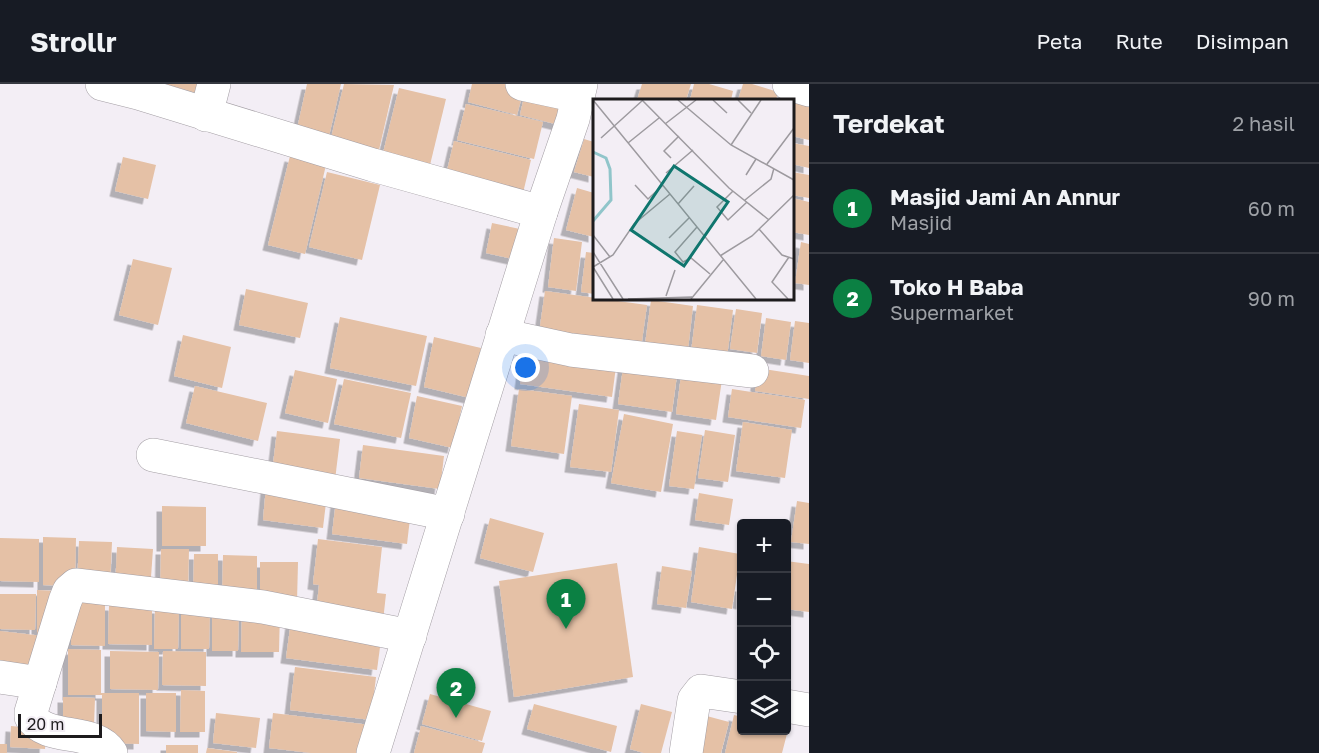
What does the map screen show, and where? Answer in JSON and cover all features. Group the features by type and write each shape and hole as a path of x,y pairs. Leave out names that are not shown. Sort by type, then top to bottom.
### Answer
{"street":[{"path":"102,84 210,99 372,165 540,212"},
{"path":"373,753 540,212 573,119 580,90 522,84"},
{"path":"789,84 809,90"},
{"path":"502,335 571,350 752,372"},
{"path":"153,455 448,514"},
{"path":"111,753 101,743 37,724 32,717 31,712 65,601 69,591 76,585 263,607 410,636"},
{"path":"0,677 40,683"},
{"path":"686,753 693,700 701,691 737,697"},
{"path":"791,707 809,710"}],"building":[{"path":"164,84 207,84 204,95"},
{"path":"307,84 341,84 329,136 297,129"},
{"path":"344,84 394,85 379,150 331,138"},
{"path":"472,84 507,84 524,88 517,115 468,102"},
{"path":"642,84 691,84 686,99 637,99"},
{"path":"694,84 709,84 733,91 731,99 690,99"},
{"path":"743,84 752,84 778,92 776,99 738,99"},
{"path":"399,88 446,99 430,165 383,153"},
{"path":"526,88 574,100 567,127 520,115"},
{"path":"782,95 809,101 809,140 794,136 794,99 781,99"},
{"path":"466,104 543,122 534,159 457,140"},
{"path":"584,139 593,142 593,177 574,172"},
{"path":"454,141 531,160 522,197 445,179"},
{"path":"794,143 809,146 809,168 794,164"},
{"path":"290,156 326,165 305,254 268,245"},
{"path":"123,157 156,165 148,199 115,191"},
{"path":"327,172 380,185 362,260 309,247"},
{"path":"794,172 809,175 809,198 794,195"},
{"path":"577,188 593,193 593,237 566,230"},
{"path":"794,198 809,202 809,235 794,232"},
{"path":"492,223 520,229 513,259 486,253"},
{"path":"554,238 582,242 576,291 548,287"},
{"path":"801,242 809,244 809,285 795,283"},
{"path":"586,252 593,253 593,294 581,292"},
{"path":"133,259 172,268 158,325 119,315"},
{"path":"246,289 308,303 300,338 239,325"},
{"path":"545,291 593,298 593,300 647,305 640,355 538,340"},
{"path":"651,300 693,306 687,358 644,352"},
{"path":"697,305 733,310 727,357 691,352"},
{"path":"736,309 762,313 757,353 730,349"},
{"path":"340,317 427,336 416,386 330,368"},
{"path":"766,318 791,322 786,360 761,356"},
{"path":"795,321 809,323 809,363 790,360"},
{"path":"183,335 231,347 222,388 174,376"},
{"path":"434,337 481,348 470,398 424,387"},
{"path":"525,346 617,359 612,397 520,384"},
{"path":"624,361 678,368 672,412 618,404"},
{"path":"682,368 723,373 716,420 676,414"},
{"path":"758,368 809,376 809,399 755,391"},
{"path":"295,370 337,379 328,423 285,413"},
{"path":"344,379 411,393 401,438 334,424"},
{"path":"195,386 267,403 258,441 186,423"},
{"path":"519,389 572,396 564,454 511,446"},
{"path":"732,389 805,400 801,428 728,417"},
{"path":"417,396 462,406 453,448 409,438"},
{"path":"579,404 619,410 611,472 570,467"},
{"path":"624,414 673,424 661,492 611,483"},
{"path":"743,422 792,430 785,478 736,471"},
{"path":"705,430 735,435 728,482 698,478"},
{"path":"277,431 340,439 335,480 272,473"},
{"path":"677,431 702,435 694,489 669,486"},
{"path":"363,445 444,456 440,489 359,478"},
{"path":"266,487 327,494 323,528 263,520"},
{"path":"699,493 733,499 729,525 695,520"},
{"path":"336,501 411,510 407,544 332,534"},
{"path":"797,501 809,503 809,544 791,542"},
{"path":"162,506 206,507 206,546 162,546"},
{"path":"490,518 544,533 533,572 480,558"},
{"path":"43,537 76,538 75,586 43,585"},
{"path":"0,538 39,539 39,582 0,581"},
{"path":"318,539 382,547 377,593 386,594 383,621 316,613 319,585 313,584"},
{"path":"79,541 112,542 110,586 77,584"},
{"path":"117,547 153,549 150,591 115,589"},
{"path":"699,547 737,553 737,575 732,609 691,602"},
{"path":"161,549 189,549 188,595 160,594"},
{"path":"194,554 218,554 218,598 193,597"},
{"path":"223,555 257,556 257,601 222,600"},
{"path":"260,562 298,562 297,602 260,602"},
{"path":"791,562 809,564 809,612 791,610"},
{"path":"617,563 633,677 514,697 499,581"},
{"path":"662,566 692,571 686,608 657,604"},
{"path":"37,590 55,591 54,633 37,634"},
{"path":"0,594 36,594 35,630 0,629"},
{"path":"72,602 105,603 105,646 71,645"},
{"path":"109,605 152,606 152,645 108,644"},
{"path":"181,607 210,608 209,649 181,649"},
{"path":"155,608 179,608 178,649 154,649"},
{"path":"212,608 239,608 238,651 212,651"},
{"path":"242,610 280,610 279,652 241,652"},
{"path":"291,621 382,632 377,670 286,658"},
{"path":"0,631 43,636 38,681 0,676"},
{"path":"68,649 101,650 101,693 139,693 139,744 102,743 102,695 68,695"},
{"path":"110,651 159,652 158,690 110,689"},
{"path":"163,651 206,652 206,686 162,685"},
{"path":"295,667 376,677 371,720 290,710"},
{"path":"181,690 205,691 205,732 180,732"},
{"path":"146,693 176,693 176,732 146,731"},
{"path":"430,694 491,711 482,741 422,724"},
{"path":"63,697 95,698 94,726 63,726"},
{"path":"534,704 617,726 611,752 527,729"},
{"path":"641,704 672,712 661,753 644,753 630,749"},
{"path":"216,713 260,718 256,748 213,743"},
{"path":"273,713 370,725 367,753 311,753 269,748"},
{"path":"703,715 729,722 721,753 694,753"},
{"path":"734,715 737,716 737,735 787,735 782,753 725,753"},
{"path":"11,726 46,729 45,749 10,747"},
{"path":"421,726 485,743 482,753 414,753"},
{"path":"0,744 7,744 7,753 0,753"},
{"path":"166,745 198,745 198,753 166,753"},
{"path":"207,748 237,752 237,753 206,753"}],"place":[{"name":"Masjid Jami An Annur","path":"566,629"},
{"name":"Toko H Baba","path":"456,718"}]}
